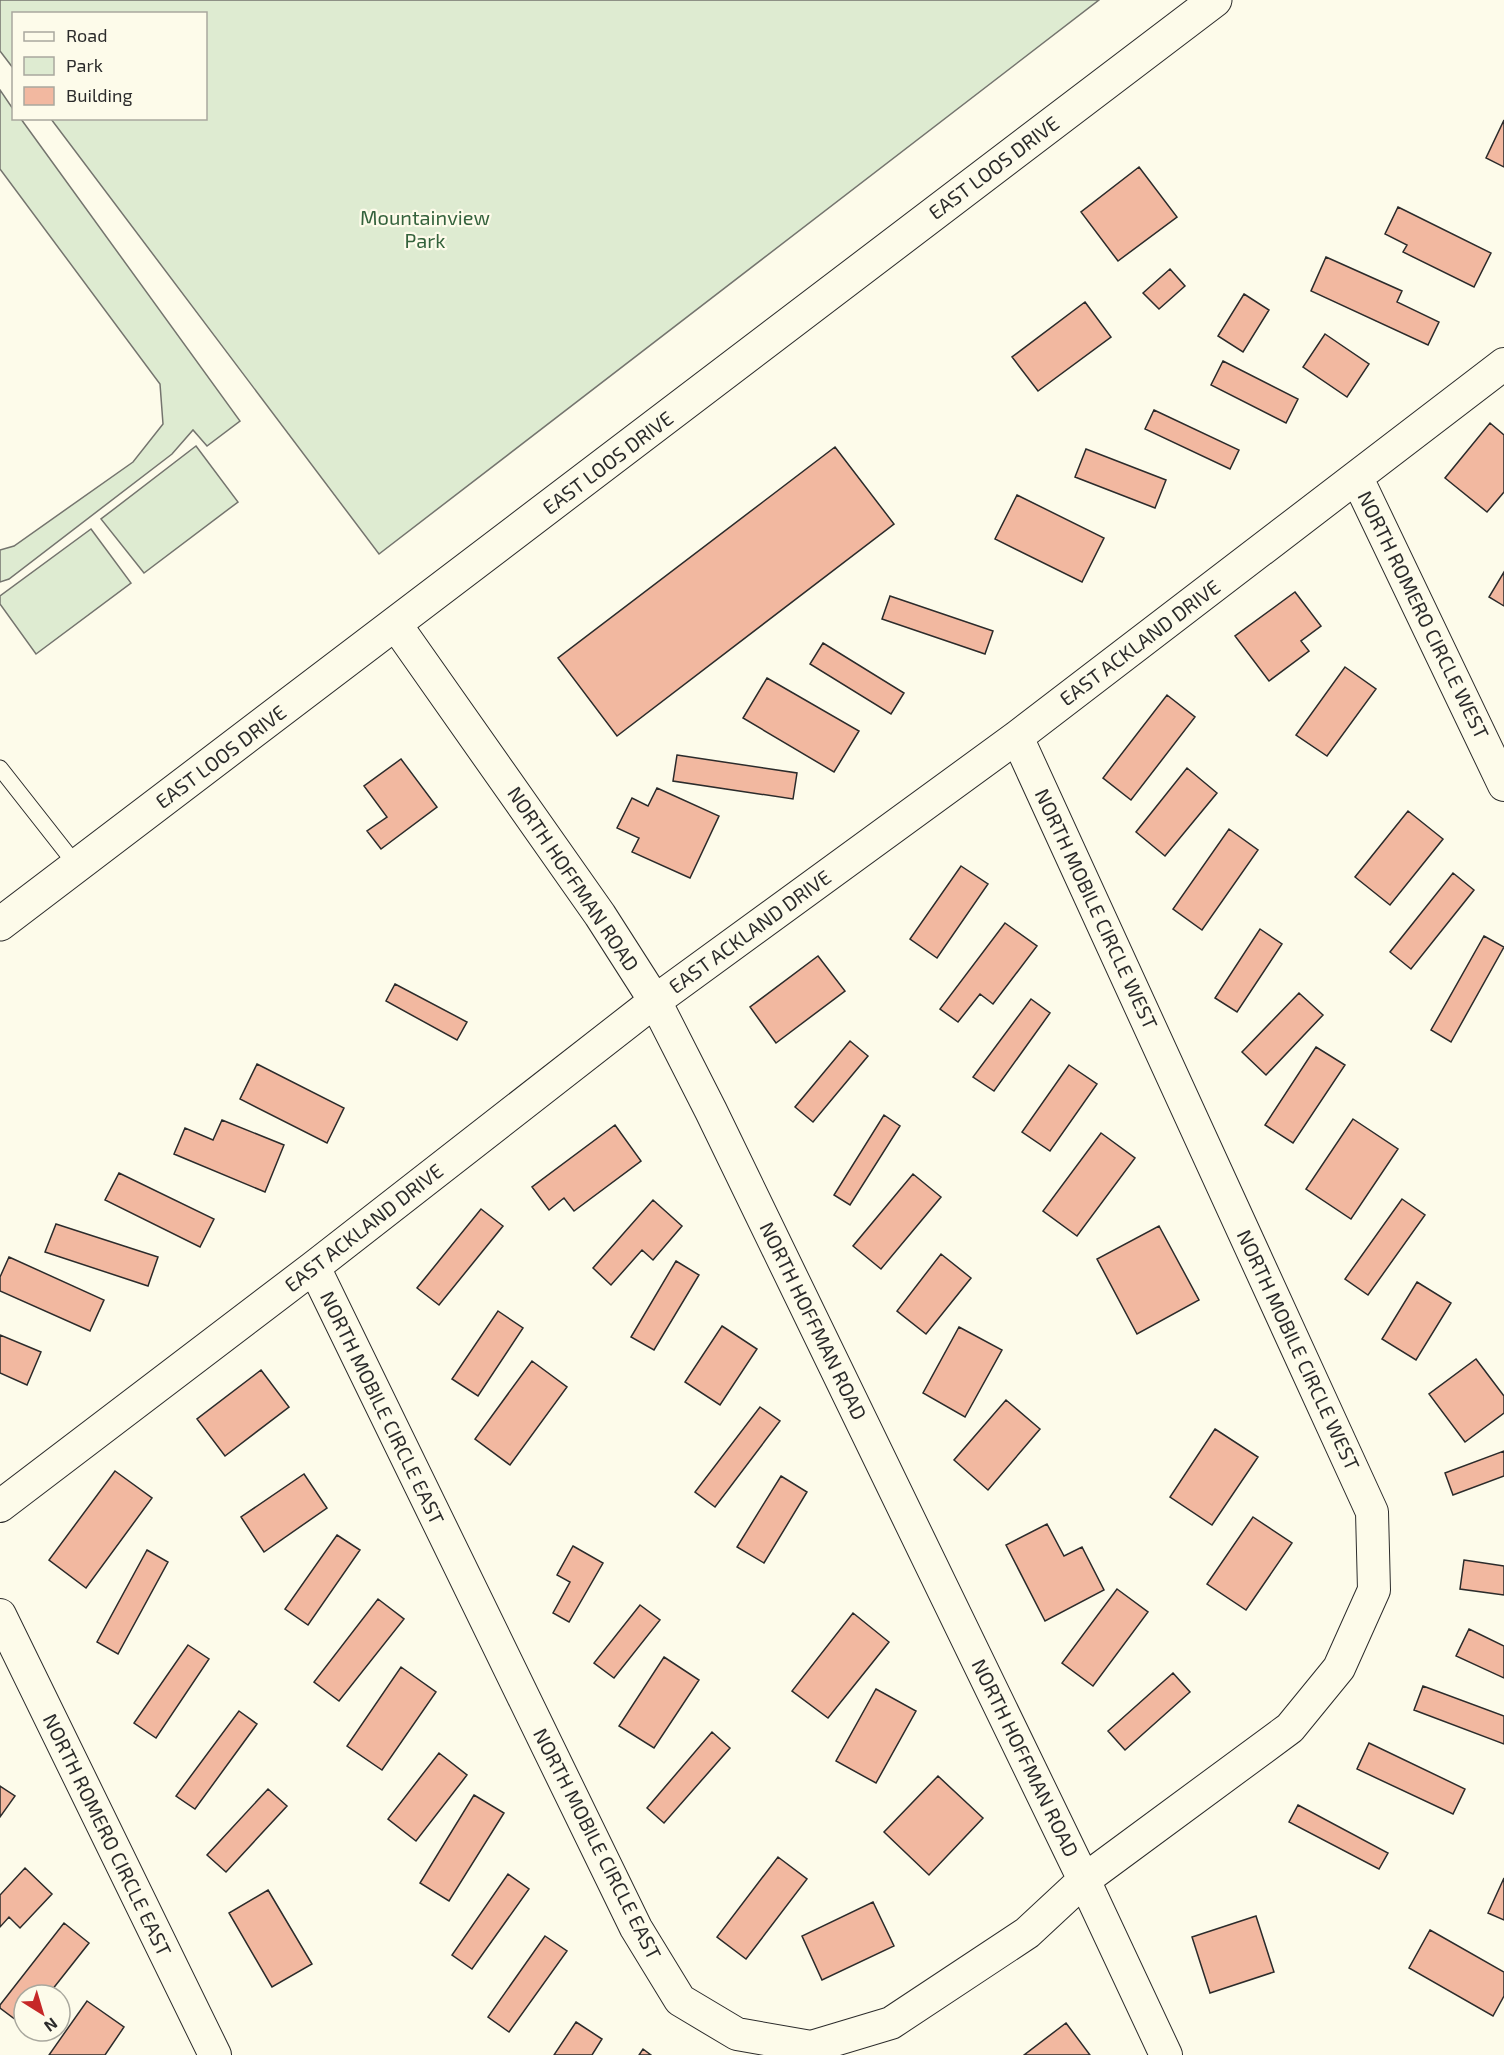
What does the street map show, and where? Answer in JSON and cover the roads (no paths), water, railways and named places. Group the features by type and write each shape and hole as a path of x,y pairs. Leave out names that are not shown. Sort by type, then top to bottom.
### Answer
{"street":[{"name":"EAST LOOS DRIVE","path":"0,924 1215,0"},
{"name":"EAST ACKLAND DRIVE","path":"0,1506 314,1268 655,1001 1017,736 1504,364"},
{"name":"NORTH ROMERO CIRCLE WEST","path":"1357,478 1504,785"},
{"name":"NORTH HOFFMAN ROAD","path":"396,625 600,915 655,1001 716,1121 1084,1880 1166,2055"},
{"name":"NORTH MOBILE CIRCLE WEST","path":"1017,736 1372,1512 1374,1590 1339,1668 1290,1728 1084,1880"},
{"name":"NORTH MOBILE CIRCLE EAST","path":"314,1268 636,1928 680,2000 737,2034 810,2047 821,2044 891,2023 1027,1933 1084,1880"},
{"name":"NORTH ROMERO CIRCLE EAST","path":"0,1615 215,2055"}],"lane":[{"path":"0,768 77,866"}],"park label":[{"name":"Mountainview Park","path":"425,230"}]}
